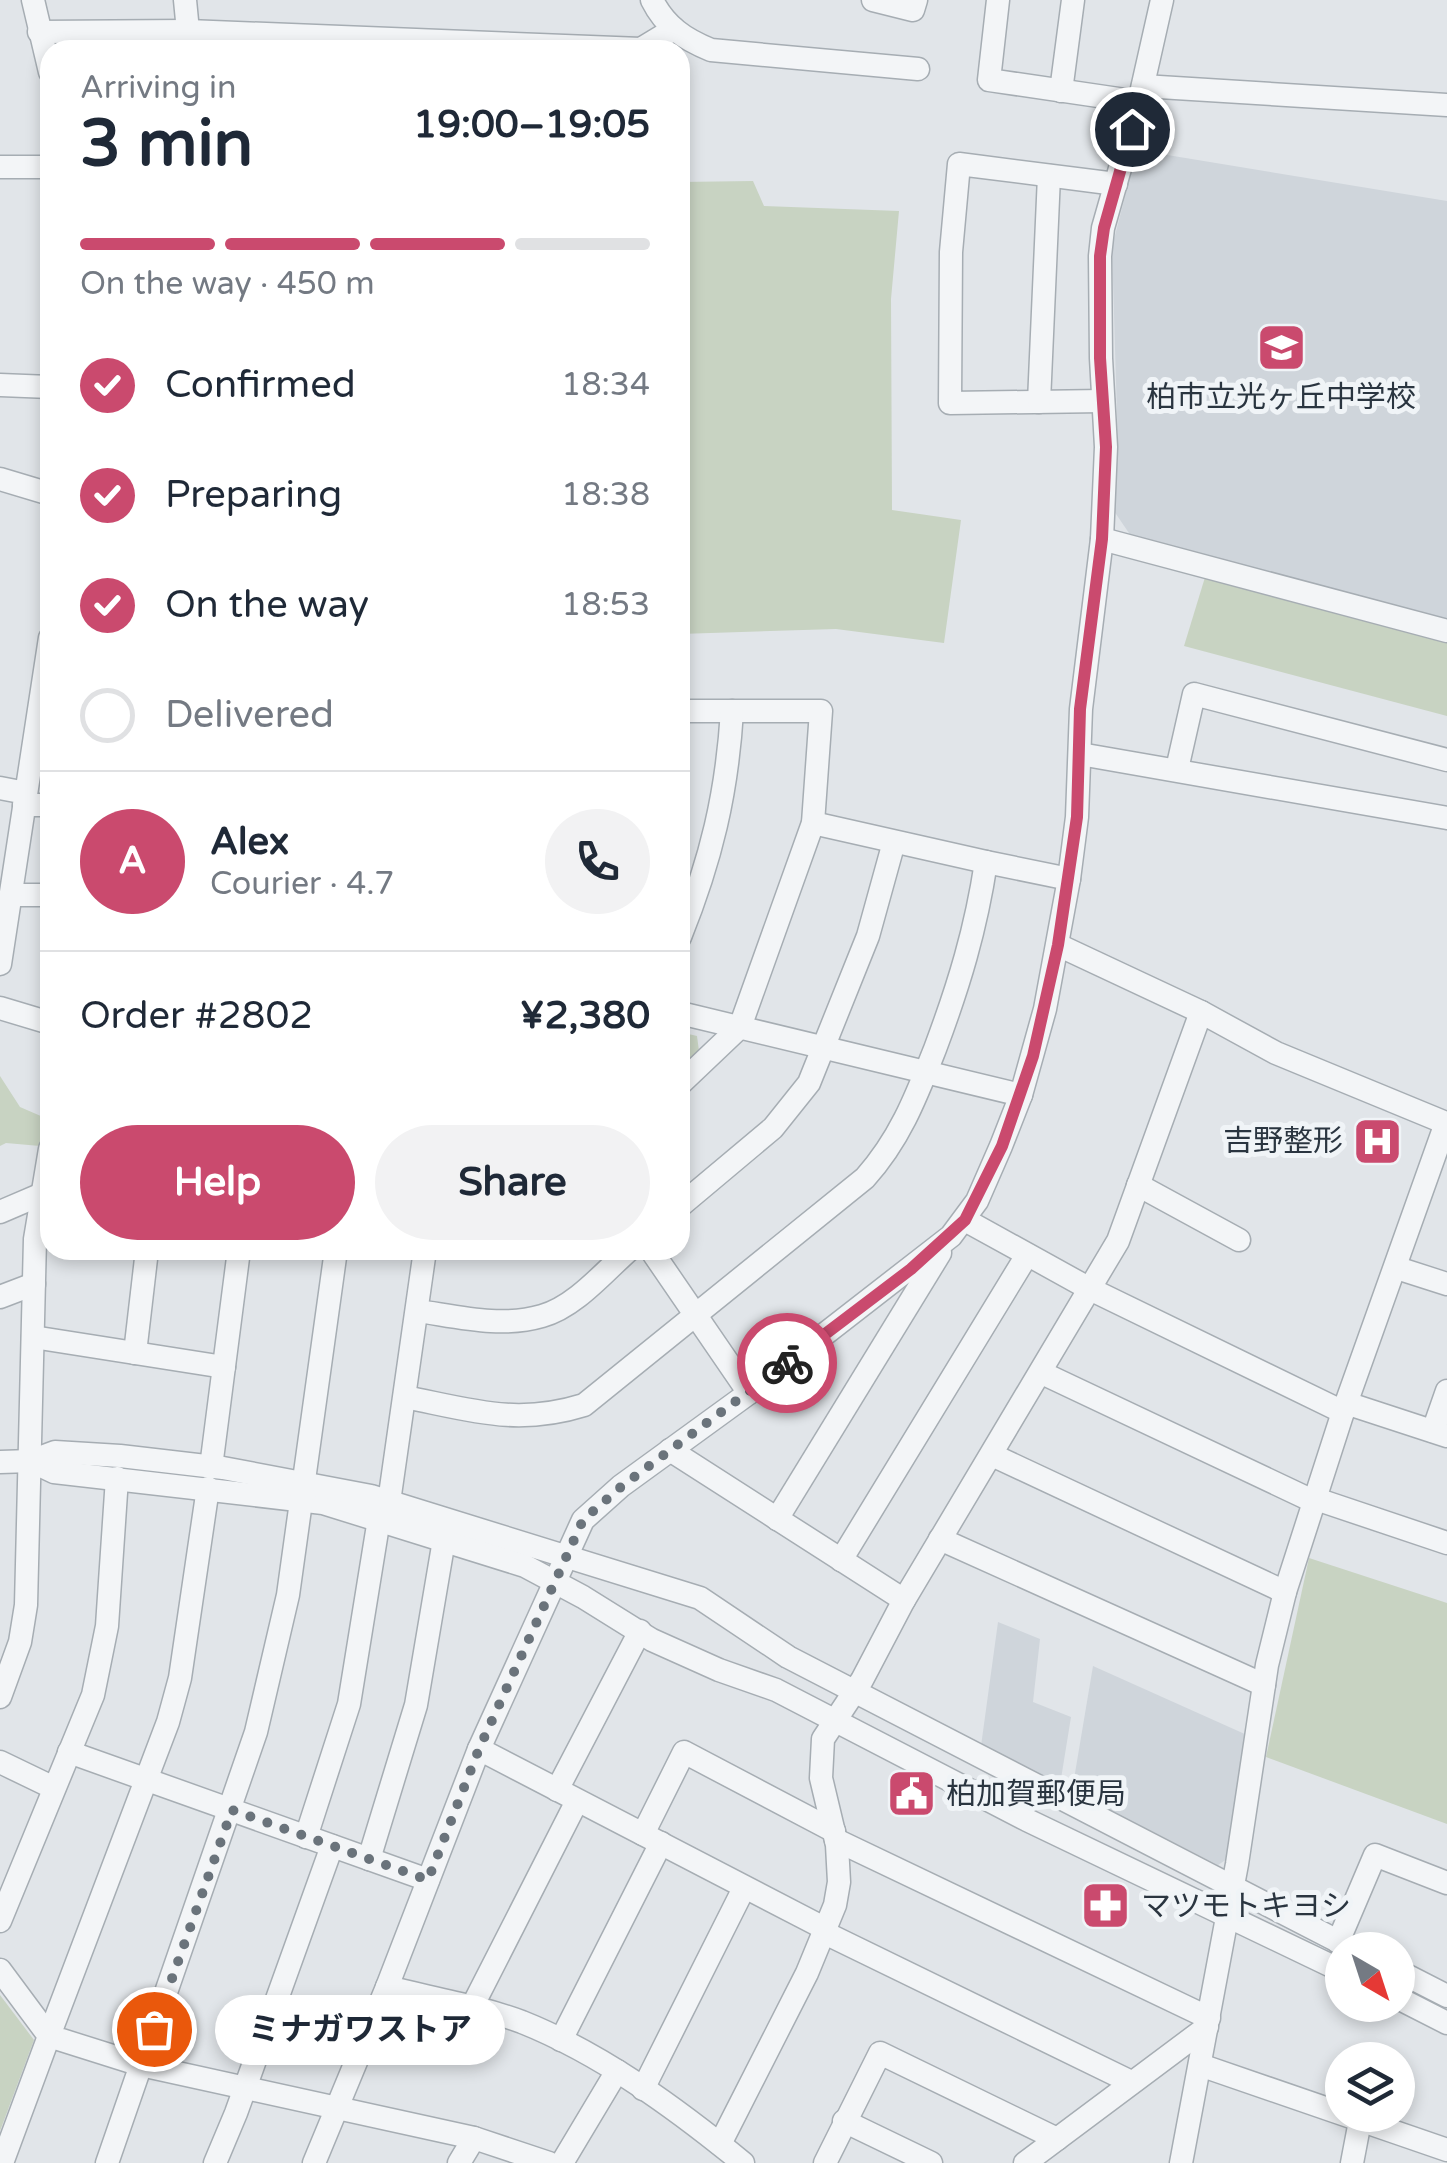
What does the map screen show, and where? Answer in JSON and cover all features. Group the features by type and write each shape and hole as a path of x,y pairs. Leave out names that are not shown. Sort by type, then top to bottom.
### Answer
{"street":[{"path":"33,0 41,40"},
{"path":"185,0 188,31"},
{"path":"652,0 660,14 689,40"},
{"path":"872,0 914,10 916,0"},
{"path":"998,0 989,80 1061,90 1447,105"},
{"path":"1061,90 1073,0"},
{"path":"777,1519 958,1228 1002,1146 1045,1009 1069,879 1082,694 1102,539 1106,447 1100,256 1162,0"},
{"path":"656,40 674,29"},
{"path":"39,32 188,31 415,40"},
{"path":"690,41 711,50 918,69"},
{"path":"1103,400 950,404 951,252 959,164 1116,184"},
{"path":"0,167 40,167"},
{"path":"1039,402 1049,176"},
{"path":"0,384 40,386"},
{"path":"0,479 40,491"},
{"path":"1102,539 1447,631"},
{"path":"1177,769 1194,694 1447,760"},
{"path":"690,712 821,711 813,823 740,1026 690,1074"},
{"path":"690,911 721,812 732,712"},
{"path":"0,964 25,799 40,736"},
{"path":"1080,754 1447,818"},
{"path":"0,788 40,803"},
{"path":"813,823 1069,879"},
{"path":"690,1198 772,1128 809,1083 868,936 894,842"},
{"path":"405,1396 504,1416 550,1416 584,1405 865,1178 906,1122 926,1072 966,966 986,862"},
{"path":"11,895 40,895"},
{"path":"1058,945 1202,1012 1276,1052 1446,1124 1344,1408 1285,1592 1264,1685 1233,1887 1181,2163"},
{"path":"0,1008 40,1020"},
{"path":"720,2144 807,1974 835,1905 840,1882 835,1835 821,1778 823,1739 855,1691 904,1600 1118,1241 1202,1012"},
{"path":"690,1014 1020,1095"},
{"path":"1138,1185 1238,1240"},
{"path":"0,1212 40,1195"},
{"path":"0,1697 20,1642 26,1604 34,1239 40,1205"},
{"path":"958,1228 1027,1255 1090,1289 1344,1408 1440,1433 1447,1391"},
{"path":"314,2163 479,1749 583,1520 594,1507 749,1393 958,1228"},
{"path":"841,1560 1027,1255"},
{"path":"135,1353 146,1260"},
{"path":"2,2163 146,1782 180,1678 238,1260"},
{"path":"107,2163 256,1732 288,1595 335,1260"},
{"path":"306,1837 349,1704 405,1396 424,1260"},
{"path":"418,1311 494,1323 545,1316 618,1260"},
{"path":"658,1260 749,1393"},
{"path":"1397,1268 1447,1284"},
{"path":"0,1297 34,1284"},
{"path":"33,1337 224,1368"},
{"path":"1042,1373 1315,1500 1447,1543"},
{"path":"670,1450 904,1600"},
{"path":"0,1462 31,1462 55,1452 300,1491 566,1557 700,1598 788,1657 1325,1935"},
{"path":"992,1456 1285,1592"},
{"path":"31,1462 54,1472 117,1478 209,1478"},
{"path":"0,1920 93,1695 107,1626 117,1478"},
{"path":"384,1511 444,1540 525,1566 652,1640 718,1670 776,1690 971,1791 1325,1962"},
{"path":"940,1539 1264,1685"},
{"path":"369,1859 416,1705 444,1540"},
{"path":"472,2008 640,1631"},
{"path":"479,1749 824,1930 1131,2082"},
{"path":"69,1752 428,1880"},
{"path":"561,2040 652,1839 684,1752 835,1835 1208,2023"},
{"path":"971,1791 985,1758"},
{"path":"0,1762 54,1788"},
{"path":"215,2163 332,1846"},
{"path":"1351,1932 1375,1855 1447,1883"},
{"path":"643,2089 744,1888"},
{"path":"0,1970 49,2036 141,2066 474,2138 550,2163"},
{"path":"1415,1980 1447,1996"},
{"path":"387,1987 520,2022 561,2040 643,2089 743,2163"},
{"path":"1415,2007 1447,2023"},
{"path":"1025,2163 1208,2023"},
{"path":"825,2163 880,2053 1057,2140"},
{"path":"1200,2066 1325,2109"},
{"path":"562,2163 617,2072"},
{"path":"844,2121 930,2163"},
{"path":"1352,2163 1358,2132"},
{"path":"1393,2132 1447,2150"},
{"path":"458,2163 474,2138"}],"shaded area":[{"name":"柏市立光ヶ丘中学校","path":"1137,150 1447,201 1447,625 1133,539 1114,511 1118,449 1112,247"},
{"path":"998,1622 1040,1639 1033,1702 1071,1717 1060,1785 981,1746"},
{"path":"1093,1666 1247,1735 1227,1859 1218,1865 1072,1791"}],"green space":[{"path":"753,181 764,206 899,211 891,299 892,510 961,520 944,643 836,629 690,634 690,182"},
{"path":"1206,574 1447,640 1447,716 1184,646"},
{"path":"690,1034 697,1036 699,1051 690,1059"},
{"path":"0,1076 20,1107 40,1116 40,1146 0,1146"},
{"path":"1309,1558 1447,1603 1447,1824 1266,1757"},
{"path":"0,1995 34,2040 0,2131"}],"way so far":[{"path":"154,2029 232,1810 428,1880 479,1749 583,1520 594,1507 787,1363"}],"place":[{"name":"柏市立光ヶ丘中学校","path":"1281,348"},
{"name":"吉野整形","path":"1378,1141"},
{"name":"柏加賀郵便局","path":"911,1794"},
{"name":"マツモトキヨシ","path":"1106,1906"},
{"name":"ミナガワストア","path":"154,2029"}],"route":[{"path":"787,1363 911,1269 965,1220 1002,1146 1033,1056 1058,945 1077,817 1080,709 1102,539 1106,447 1100,358 1100,256 1132,129"}]}
